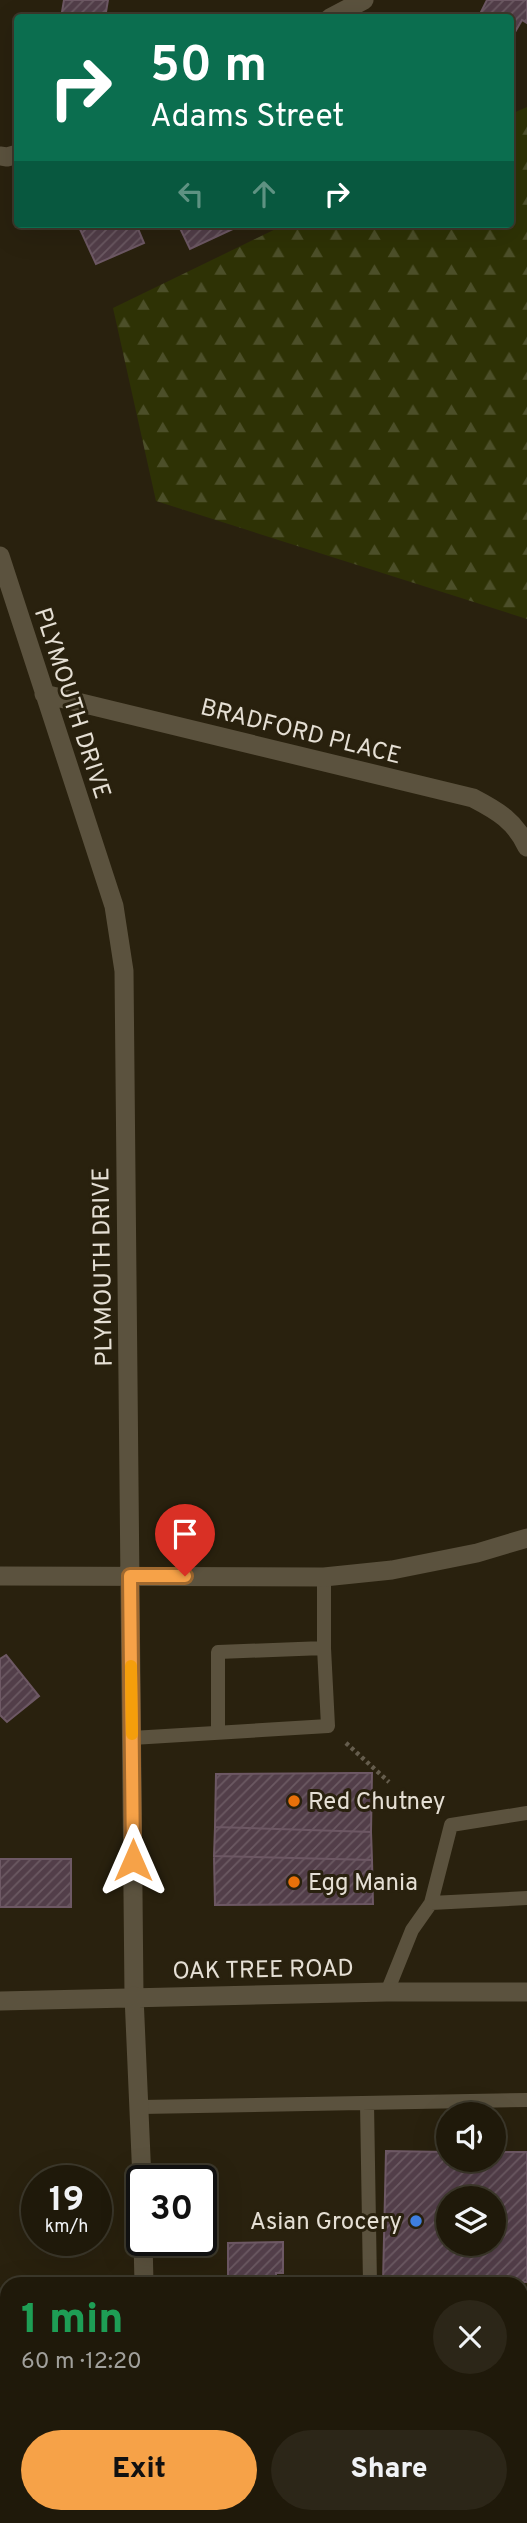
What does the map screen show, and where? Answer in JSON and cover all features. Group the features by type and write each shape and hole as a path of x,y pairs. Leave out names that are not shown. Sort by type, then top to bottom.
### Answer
{"street":[{"path":"338,14 364,0"},
{"name":"PLYMOUTH DRIVE","path":"0,556 114,906 124,971 134,1996 142,2165"},
{"name":"BRADFORD PLACE","path":"44,694 473,798 501,813 518,828 527,847"},
{"path":"0,1576 324,1577 392,1570 477,1553 527,1538"},
{"name":"OAK TREE ROAD","path":"0,2001 134,1996 527,1992"},
{"path":"143,2256 144,2277"}],"lane":[{"path":"132,1738 328,1726 324,1577"},
{"path":"218,1731 218,1652 324,1648"},
{"path":"387,1992 412,1930 430,1903 451,1825 527,1813"},
{"path":"430,1903 527,1898"},
{"path":"141,2107 527,2100"},
{"path":"368,2103 370,2277"}],"path":[{"path":"328,1726 389,1782"}],"green space":[{"path":"527,107 527,619 156,501 113,308 278,228 514,228 514,113"}],"building":[{"path":"64,0 108,0 106,14 62,14"},
{"path":"487,0 527,0 527,23 522,20 514,34 514,14 480,14"},
{"path":"79,228 138,228 144,243 96,264"},
{"path":"180,228 235,228 190,249"},
{"path":"6,1655 39,1696 7,1722 0,1715 0,1659"},
{"name":"Red Chutney","path":"372,1773 371,1832 215,1827 216,1774"},
{"path":"215,1827 371,1832 372,1860 214,1856"},
{"name":"Egg Mania","path":"214,1856 372,1860 373,1904 215,1905"},
{"path":"0,1859 71,1859 71,1907 0,1907"},
{"name":"Asian Grocery","path":"386,2151 436,2152 436,2172 506,2172 506,2152 527,2152 527,2277 383,2277"},
{"path":"283,2242 283,2273 276,2273 276,2277 228,2277 228,2243"}],"slow traffic":[{"path":"131,1666 132,1734"}],"place":[{"name":"Red Chutney","path":"294,1801"},
{"name":"Egg Mania","path":"294,1882"},
{"name":"Asian Grocery","path":"416,2221"}],"route":[{"path":"133,1860 130,1576 185,1576"}]}
